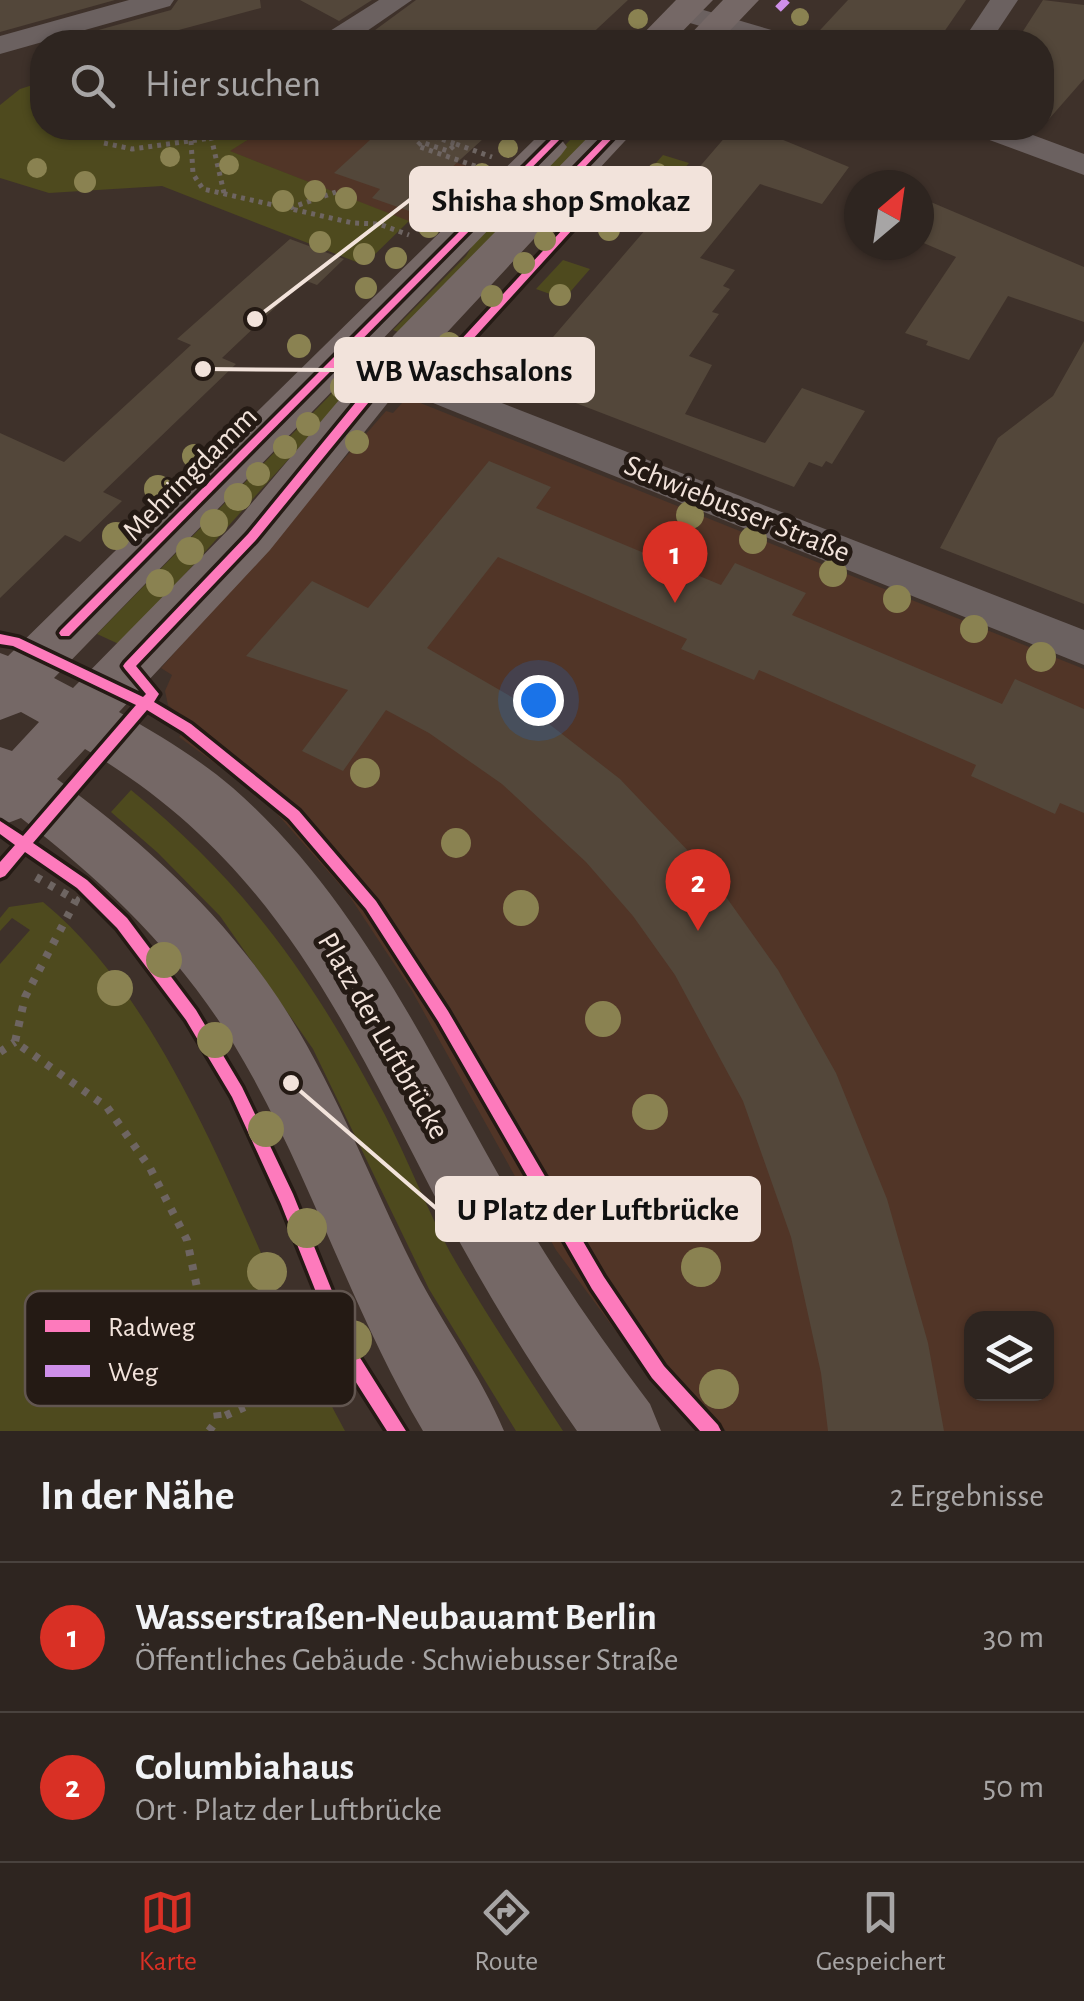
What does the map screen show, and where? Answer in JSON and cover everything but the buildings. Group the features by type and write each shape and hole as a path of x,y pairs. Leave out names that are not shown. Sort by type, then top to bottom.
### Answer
{"main road":[{"path":"678,30 708,16"},
{"name":"Mehringdamm","path":"5,685 347,353 555,140"},
{"path":"466,1431 408,1334 291,1083 230,982 179,919 121,860 6,785 81,718 252,538 389,371 607,140"},
{"path":"347,353 389,371"},
{"name":"Platz der Luftbrücke","path":"5,685 81,718 144,756 232,824 322,927 372,1008 540,1314 623,1431"}],"street":[{"path":"0,18 65,0"},
{"path":"53,30 160,0"},
{"path":"351,30 398,0"},
{"path":"984,30 1004,0"},
{"path":"708,16 748,30"},
{"path":"0,45 30,37"},
{"path":"975,160 990,140"},
{"path":"1019,140 1084,166"},
{"name":"Schwiebusser Straße","path":"389,371 1084,648"}],"path":[{"path":"104,143 132,149 198,140"},
{"path":"211,140 224,193"},
{"path":"443,140 493,157"},
{"path":"191,141 193,174 204,189 353,223 380,224 409,236"},
{"path":"456,144 448,151 422,142 417,146 481,168"},
{"path":"289,209 336,192"},
{"path":"0,1052 16,1042 25,996 76,900 36,877"},
{"path":"16,1042 107,1106 150,1168 187,1240 198,1291"},
{"path":"355,1366 360,1374"},
{"path":"216,1406 218,1419"},
{"path":"209,1431 218,1419 247,1406"}],"shaded area":[{"path":"30,86 30,140 248,140 230,151 409,221 364,265 162,186 49,193 0,178 0,105"},
{"path":"247,140 393,140 472,168 415,224 229,151"},
{"path":"570,140 593,140 403,334 393,330 466,256 484,227"},
{"path":"663,155 689,163 653,204 627,196"},
{"path":"563,260 590,269 564,299 536,289"},
{"path":"341,384 352,389 121,645 97,634"},
{"path":"413,400 1084,669 1084,1431 726,1431 647,1347 635,1357 556,1250 412,991 348,894 263,798 179,737 190,724 168,705 165,691 172,675 161,668 386,411 393,413 403,402"},
{"path":"131,790 210,862 276,938 305,979 385,1115 450,1252 563,1431 516,1431 429,1289 313,1049 220,916 111,812"},
{"path":"43,902 94,952 138,1012 178,1078 278,1291 25,1291 25,1406 332,1406 345,1431 0,1431 0,964 30,930 12,918 0,931 0,918 9,907"}],"marked path":[{"path":"778,9 787,0"}],"cycle path":[{"path":"65,633 555,140"},
{"path":"389,371 448,360 580,216 587,196 578,169 606,140"},
{"path":"0,872 153,694 129,666 252,537 369,394"},
{"path":"0,639 15,641 147,704 187,728 294,815 371,905 443,1016 598,1283 658,1372 712,1431"},
{"path":"0,827 82,884 122,923 191,1015 237,1092 324,1291"},
{"path":"355,1365 397,1431"}],"place":[{"name":"Shisha shop Smokaz","path":"255,319"},
{"name":"WB Waschsalons","path":"203,369"},
{"name":"Wasserstraßen-Neubauamt Berlin","path":"675,603"},
{"name":"Columbiahaus","path":"698,931"},
{"name":"U Platz der Luftbrücke","path":"291,1083"}]}
